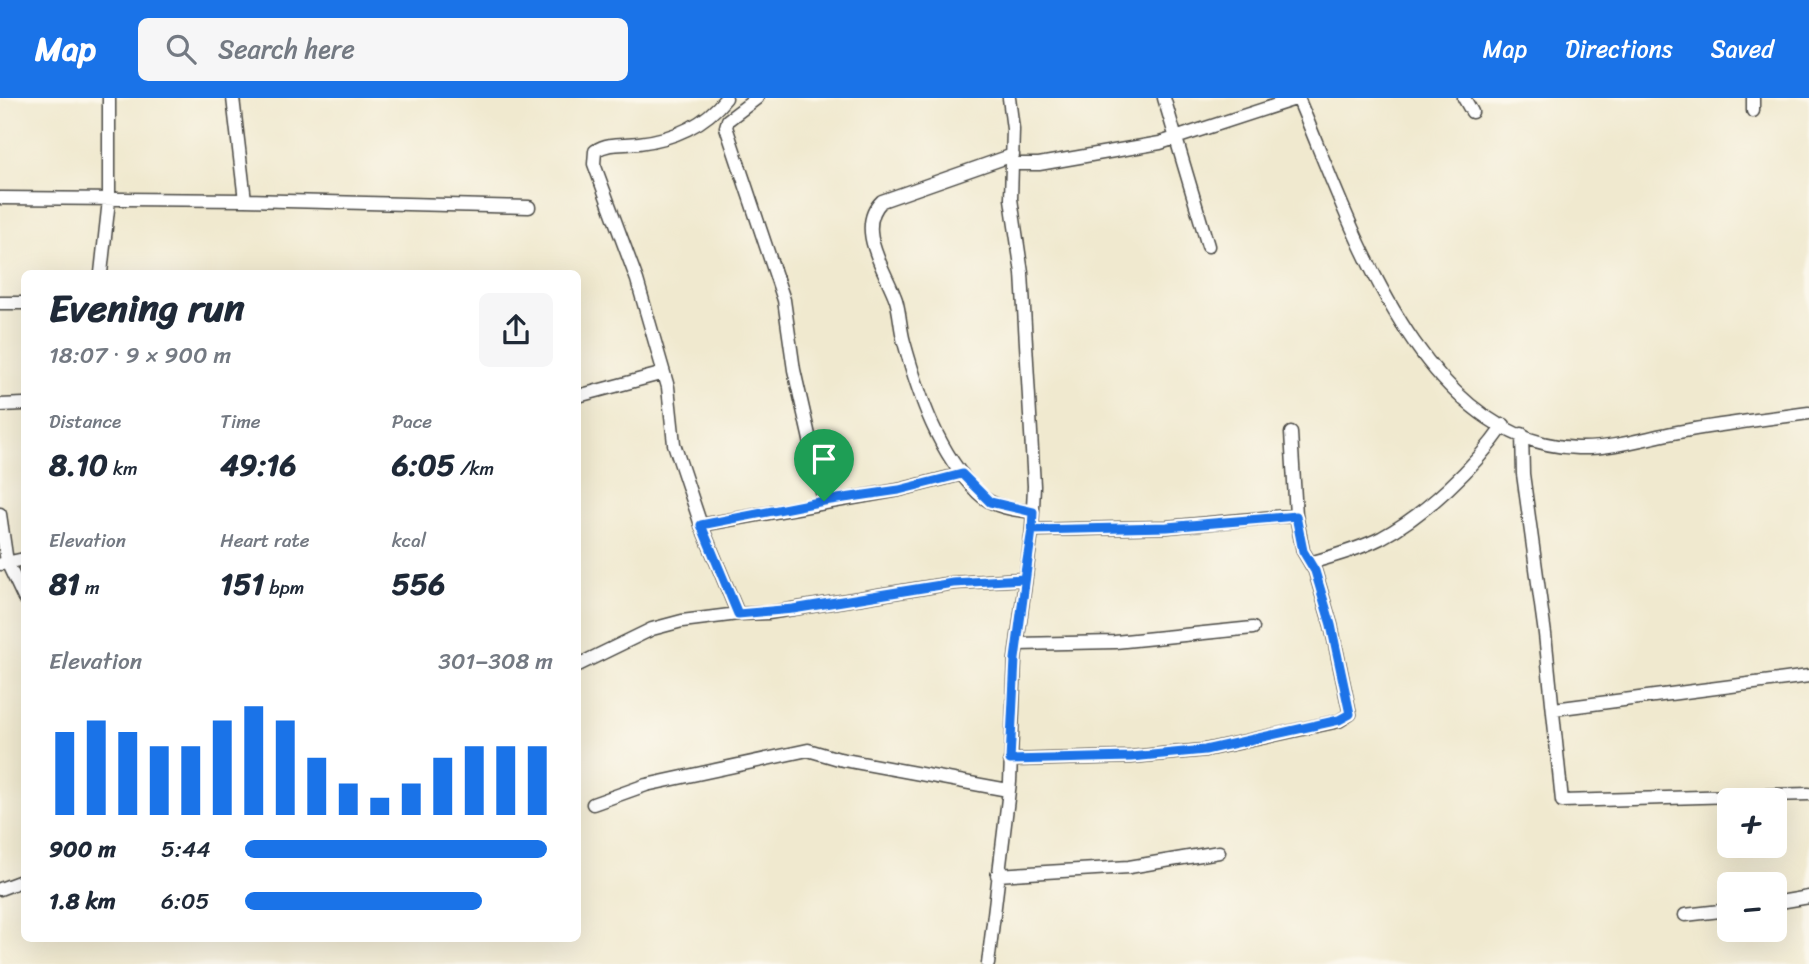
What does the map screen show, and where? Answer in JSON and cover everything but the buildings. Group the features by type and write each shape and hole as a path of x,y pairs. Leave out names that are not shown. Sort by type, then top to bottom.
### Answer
{"street":[{"path":"102,270 109,200 109,98"},
{"path":"233,98 246,200"},
{"path":"726,98 703,122 680,132 638,143 603,146 595,151 594,164 637,280 670,398 671,431 701,525 738,614"},
{"path":"757,98 727,120 726,127 748,199 780,284 794,370 824,501"},
{"path":"988,964 1008,790 1017,644 1033,512 1022,273 1011,199 1009,98"},
{"path":"1164,98 1208,246"},
{"path":"1033,512 990,502 962,474 942,445 914,374 895,298 872,238 871,221 882,201 1012,160 1040,164 1175,139 1298,98 1396,316 1452,391 1504,425 1522,434 1560,446 1598,447 1809,413"},
{"path":"1464,98 1472,112"},
{"path":"0,198 246,200 529,207"},
{"path":"0,303 21,303"},
{"path":"581,396 664,373"},
{"path":"0,405 21,404"},
{"path":"1311,563 1352,550 1393,531 1470,469 1504,425"},
{"path":"1010,760 1131,757 1205,750 1346,719 1350,709 1335,640 1311,563 1303,551 1296,516 1291,433"},
{"path":"1522,434 1524,474 1554,709 1560,796 1567,803 1809,794"},
{"path":"701,525 824,501 899,490 962,474"},
{"path":"0,514 4,564 21,593"},
{"path":"1032,530 1167,527 1296,516"},
{"path":"4,564 21,560"},
{"path":"581,664 652,629 682,621 793,609 953,583 1024,579"},
{"path":"1017,644 1083,644 1253,628"},
{"path":"1554,709 1809,676"},
{"path":"593,804 646,785 808,750 839,759 1008,790"},
{"path":"997,875 1129,867 1219,852"},
{"path":"0,889 21,881"},
{"path":"1787,901 1809,897"},
{"path":"1685,915 1717,911"}],"route":[{"path":"824,501 701,525 738,614 793,609 953,583 1024,579 1032,530 1167,527 1296,516 1303,551 1315,571 1331,625 1350,714 1346,719 1205,750 1131,757 1010,760 1015,659 1032,530 1033,512 1013,510 990,502 980,495 962,474 899,490 824,501"}]}
